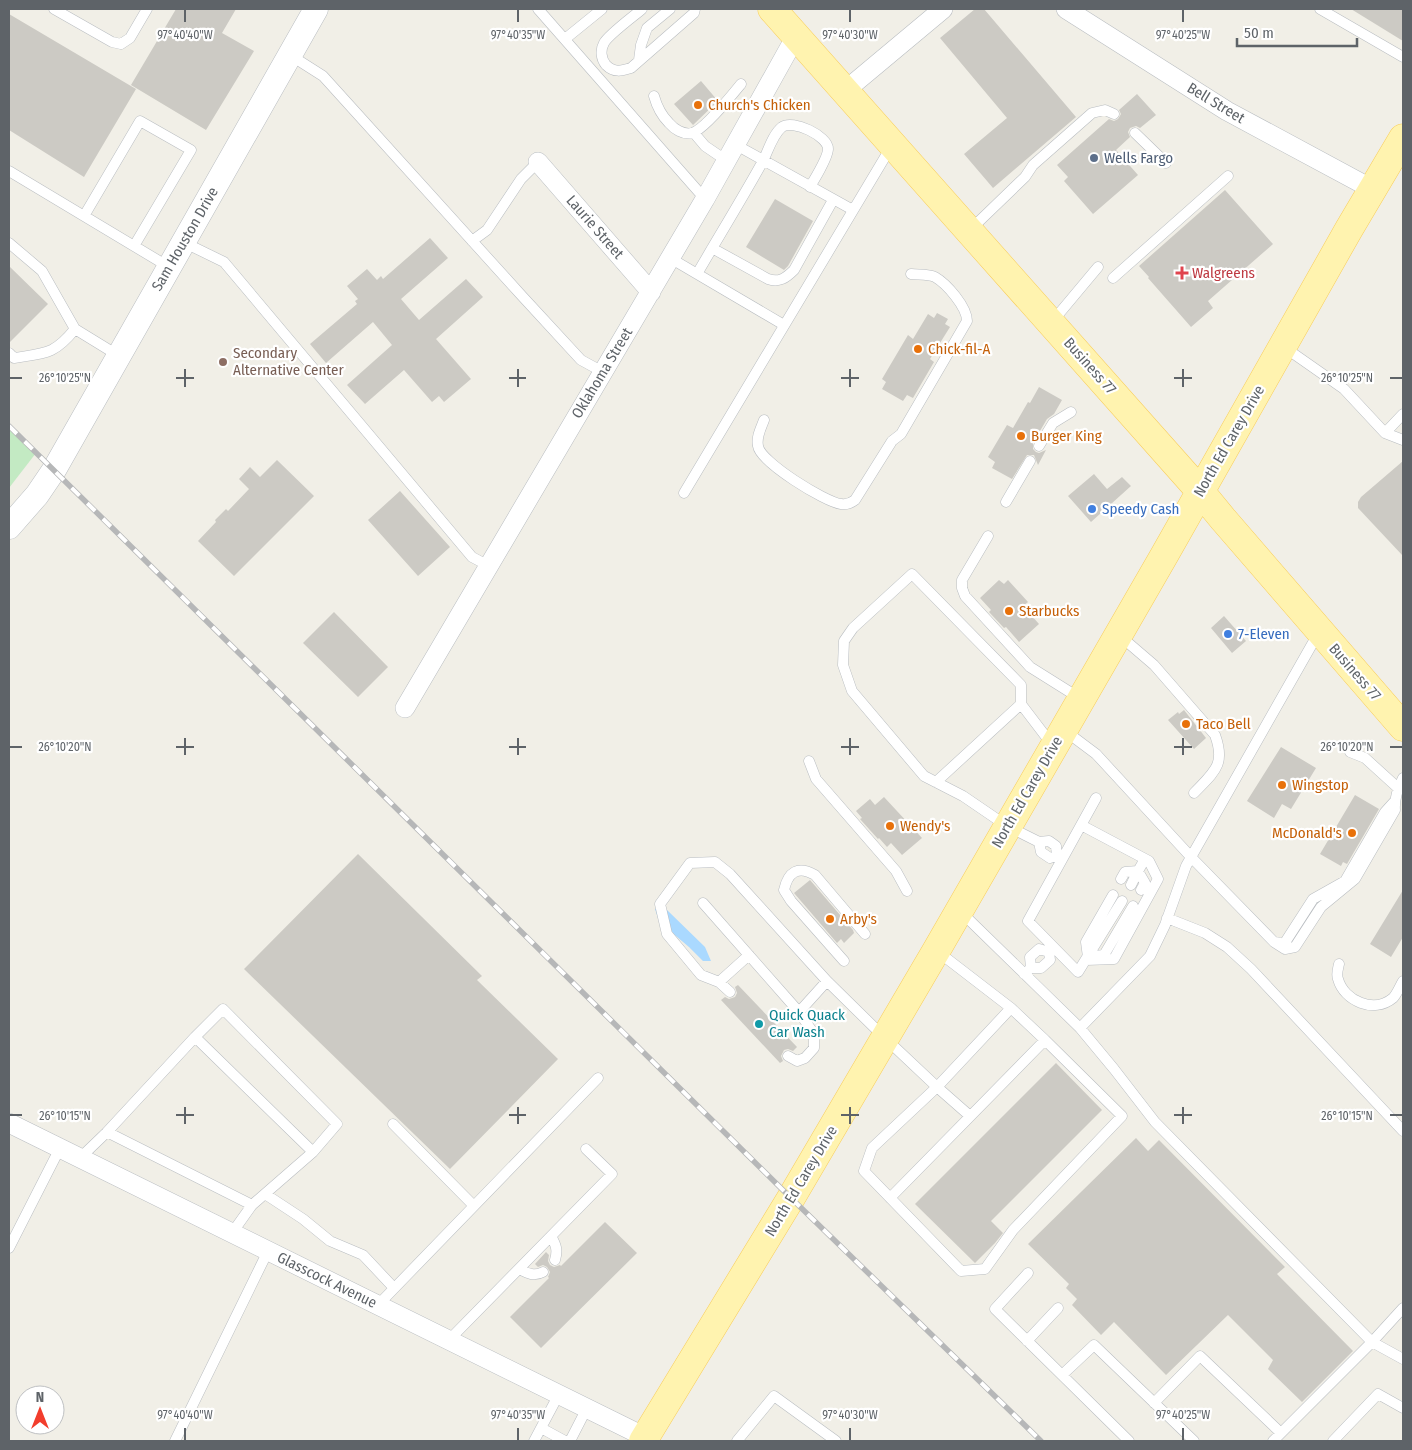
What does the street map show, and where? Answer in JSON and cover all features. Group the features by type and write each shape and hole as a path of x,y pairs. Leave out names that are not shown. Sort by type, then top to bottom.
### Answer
{"main road":[{"name":"Business 77","path":"772,9 846,90 1200,491 1403,727"},
{"name":"North Ed Carey Drive","path":"647,1440 936,951 1403,138"}],"street":[{"name":"Sam Houston Drive","path":"9,527 37,495 54,470 316,9"},
{"path":"846,90 943,9"},
{"name":"Bell Street","path":"1066,9 1227,111 1372,189"},
{"name":"Oklahoma Street","path":"405,708 651,292 796,36"},
{"name":"Laurie Street","path":"538,162 651,292"},
{"name":"Glasscock Avenue","path":"9,1123 559,1394 647,1440"}],"lane":[{"path":"54,9 112,42 121,44 130,38 147,9"},
{"path":"538,9 705,199"},
{"path":"565,39 602,9"},
{"path":"642,9 604,43 601,51 602,61 611,70 620,72 631,68 694,13 695,9"},
{"path":"640,60 641,45 647,28 670,9"},
{"path":"1320,9 1403,57"},
{"path":"290,54 323,76 581,360 603,372"},
{"path":"654,96 660,113 673,128 684,133 694,133 710,119 741,84"},
{"path":"970,230 1025,178 1033,165 1092,113 1105,110 1114,114"},
{"path":"84,216 140,122 190,150 134,246"},
{"path":"697,274 777,133 783,126 798,125 824,139 828,144 828,152 810,187"},
{"path":"694,133 705,146 763,160 853,210"},
{"path":"1135,133 1166,163"},
{"path":"684,493 893,144"},
{"path":"472,242 487,230 521,179 538,162"},
{"path":"9,171 169,268"},
{"path":"1113,278 1228,176"},
{"path":"712,248 768,279 774,281 784,279 794,270 834,200"},
{"path":"183,242 224,262 472,557 489,566"},
{"path":"9,243 42,271 75,329 119,356"},
{"path":"670,258 784,325"},
{"path":"1052,323 1098,267"},
{"path":"764,420 758,436 758,447 761,455 771,465 836,503 850,503 855,500 892,441 900,434 967,321 964,308 946,286 935,277 911,274"},
{"path":"9,353 14,358 48,353 63,344 75,329"},
{"path":"1283,347 1344,389 1385,433 1403,440"},
{"path":"1039,446 1053,423 1071,412"},
{"path":"1385,433 1403,414"},
{"path":"1006,502 1030,461"},
{"path":"988,536 962,580 965,596 1030,667 1081,699"},
{"path":"1060,858 1050,858 1041,852 1038,842 1007,826 963,796 924,776 852,691 843,665 844,641 853,628 912,574 1021,685 1021,704 1058,738 1096,754 1191,857 1274,942 1284,949 1295,947 1321,907 1355,879 1396,810 1394,802 1403,778"},
{"path":"1080,1028 1150,956 1167,918 1186,866 1320,631"},
{"path":"1118,635 1154,665 1215,735 1220,749 1219,760 1214,773 1194,793"},
{"path":"936,782 1021,704"},
{"path":"1350,752 1365,758 1398,788"},
{"path":"809,761 816,779 896,871 907,891"},
{"path":"1096,798 1060,858 1028,921 1051,950 1078,972 1087,959 1118,898"},
{"path":"1081,825 1149,861 1158,879 1114,959 1087,959"},
{"path":"1138,871 1145,859"},
{"path":"730,992 720,982 700,975 667,934 660,904 690,863 715,862 730,874 828,981 885,1038 970,1116"},
{"path":"844,961 791,901 784,890 786,880 798,870 809,871 815,875 865,934"},
{"path":"1126,882 1125,872 1138,871"},
{"path":"1138,871 1145,883 1141,890"},
{"path":"703,903 800,1012 814,1034 814,1048 805,1058 797,1061 788,1056"},
{"path":"1087,959 1104,954 1133,906"},
{"path":"959,910 1028,971 1080,1028 1155,1122 1372,1342 1403,1359"},
{"path":"1167,918 1206,933 1227,946 1403,1131"},
{"path":"1028,971 1030,957 1040,949 1051,950"},
{"path":"936,951 1011,1008 1122,1116 1013,1230 985,1269 961,1272 864,1171 872,1148 938,1087 1011,1008"},
{"path":"720,982 749,955"},
{"path":"1339,964 1337,977 1342,988 1350,998 1362,1004 1385,1003 1394,997 1403,981"},
{"path":"800,1012 828,981"},
{"path":"80,1158 107,1132 195,1036 223,1009 337,1124 313,1152 252,1205 232,1233"},
{"path":"195,1036 313,1152"},
{"path":"890,1198 1045,1040"},
{"path":"378,1305 598,1078"},
{"path":"393,1124 474,1206"},
{"path":"107,1132 252,1205"},
{"path":"9,1248 60,1148"},
{"path":"449,1340 612,1174 586,1149"},
{"path":"264,1194 303,1219 330,1241 362,1255 394,1288"},
{"path":"551,1236 556,1246 555,1260"},
{"path":"175,1441 268,1250"},
{"path":"519,1269 530,1274 539,1275 543,1272"},
{"path":"1028,1273 995,1309 1129,1441"},
{"path":"1027,1341 1058,1308"},
{"path":"1273,1441 1372,1342 1403,1308"},
{"path":"1062,1375 1094,1345 1194,1441"},
{"path":"1154,1403 1200,1356 1281,1433"},
{"path":"534,1441 559,1394"},
{"path":"1333,1441 1378,1394 1403,1408"},
{"path":"737,1441 774,1396 836,1441"},
{"path":"570,1441 587,1408"},
{"path":"541,1428 565,1441"}],"green space":[{"path":"9,426 36,453 9,488"}],"water":[{"path":"662,908 667,910 705,947 711,961 703,961 664,926 658,918 655,909"}],"building":[{"path":"176,9 236,9 222,33 254,51 206,130 131,85"},
{"path":"975,9 984,9 1076,117 993,188 964,154 1007,118 940,38"},
{"path":"1351,9 1403,9 1403,41"},
{"path":"9,14 136,89 84,177 9,130"},
{"name":"Church's Chicken","path":"701,81 718,101 693,125 674,104"},
{"name":"Wells Fargo","path":"1137,94 1156,115 1140,128 1136,126 1130,128 1128,132 1130,137 1116,150 1138,175 1093,214 1064,181 1068,177 1057,165 1109,119 1114,121 1118,119 1121,114 1119,110"},
{"name":"Walgreens","path":"1225,190 1273,244 1208,301 1213,308 1191,327 1139,266"},
{"path":"775,199 813,221 784,270 746,247"},
{"path":"430,238 448,258 401,299 419,320 466,279 483,297 436,339 471,379 444,402 439,396 432,402 404,370 365,404 347,385 392,345 373,322 326,363 310,344 357,304 355,301 358,299 347,286 367,269 377,280 381,276 383,279"},
{"path":"9,266 48,304 9,343"},
{"name":"Chick-fil-A","path":"937,313 948,319 945,324 950,327 930,359 934,362 913,398 907,395 903,401 882,389 886,382 882,379 908,335 913,339 928,314 934,318"},
{"name":"Burger King","path":"1039,387 1062,400 1054,414 1047,419 1033,443 1033,449 1036,452 1039,453 1046,450 1038,465 1034,455 1027,455 1012,479 992,468 995,462 988,457 1007,425 1013,428"},
{"path":"277,460 314,496 234,576 198,541 216,522 215,520 226,509 228,511 249,489 239,479 250,467 260,477"},
{"path":"1403,461 1403,556 1358,508 1358,502 1361,497"},
{"name":"Speedy Cash","path":"1094,474 1107,489 1122,477 1131,486 1091,522 1068,496"},
{"path":"400,491 450,547 418,576 368,520"},
{"name":"Starbucks","path":"999,580 1004,584 1008,580 1028,602 1023,606 1039,624 1019,642 989,612 991,610 980,598"},
{"path":"334,612 388,667 358,697 303,643"},
{"name":"7-Eleven","path":"1224,616 1246,641 1232,653 1211,628"},
{"name":"Taco Bell","path":"1184,710 1206,738 1194,749 1168,720"},
{"name":"Wingstop","path":"1281,747 1316,768 1291,809 1282,804 1274,818 1247,801"},
{"name":"McDonald's","path":"1355,795 1379,809 1347,864 1343,862 1341,866 1320,854"},
{"name":"Wendy's","path":"884,797 922,838 902,855 891,843 887,847 878,839 860,819 862,818 856,811 870,799 875,805"},
{"path":"358,854 482,976 477,980 558,1059 450,1169 244,969"},
{"name":"Arby's","path":"810,880 853,930 854,933 844,943 841,939 837,943 794,893"},
{"path":"1403,890 1403,937 1391,957 1370,944"},
{"name":"Quick Quack Car Wash","path":"738,985 797,1047 793,1051 784,1050 781,1056 783,1061 780,1063 721,1000 725,997 729,999 735,997 737,993 735,987"},
{"path":"1056,1063 1102,1110 991,1221 1003,1233 975,1263 915,1204"},
{"path":"1136,1138 1148,1151 1159,1140 1285,1267 1277,1274 1353,1351 1302,1402 1268,1369 1273,1360 1228,1315 1166,1375 1114,1322 1101,1335 1072,1305 1077,1299 1066,1288 1069,1284 1028,1244"},
{"path":"605,1222 637,1253 541,1348 510,1317 549,1278 550,1272 547,1267 543,1265 538,1267 535,1264 546,1252 549,1255 548,1261 550,1265 554,1267 561,1266"}],"railway":[{"path":"9,426 791,1198 1041,1441"}],"place":[{"name":"Church's Chicken","path":"698,105"},
{"name":"Wells Fargo","path":"1094,158"},
{"name":"Walgreens","path":"1182,273"},
{"name":"Chick-fil-A","path":"918,349"},
{"name":"Secondary Alternative Center","path":"223,362"},
{"name":"Burger King","path":"1021,436"},
{"name":"Speedy Cash","path":"1092,509"},
{"name":"Starbucks","path":"1009,611"},
{"name":"7-Eleven","path":"1228,634"},
{"name":"Taco Bell","path":"1186,724"},
{"name":"Wingstop","path":"1282,785"},
{"name":"Wendy's","path":"890,826"},
{"name":"McDonald's","path":"1352,833"},
{"name":"Arby's","path":"830,919"},
{"name":"Quick Quack Car Wash","path":"759,1024"}]}
